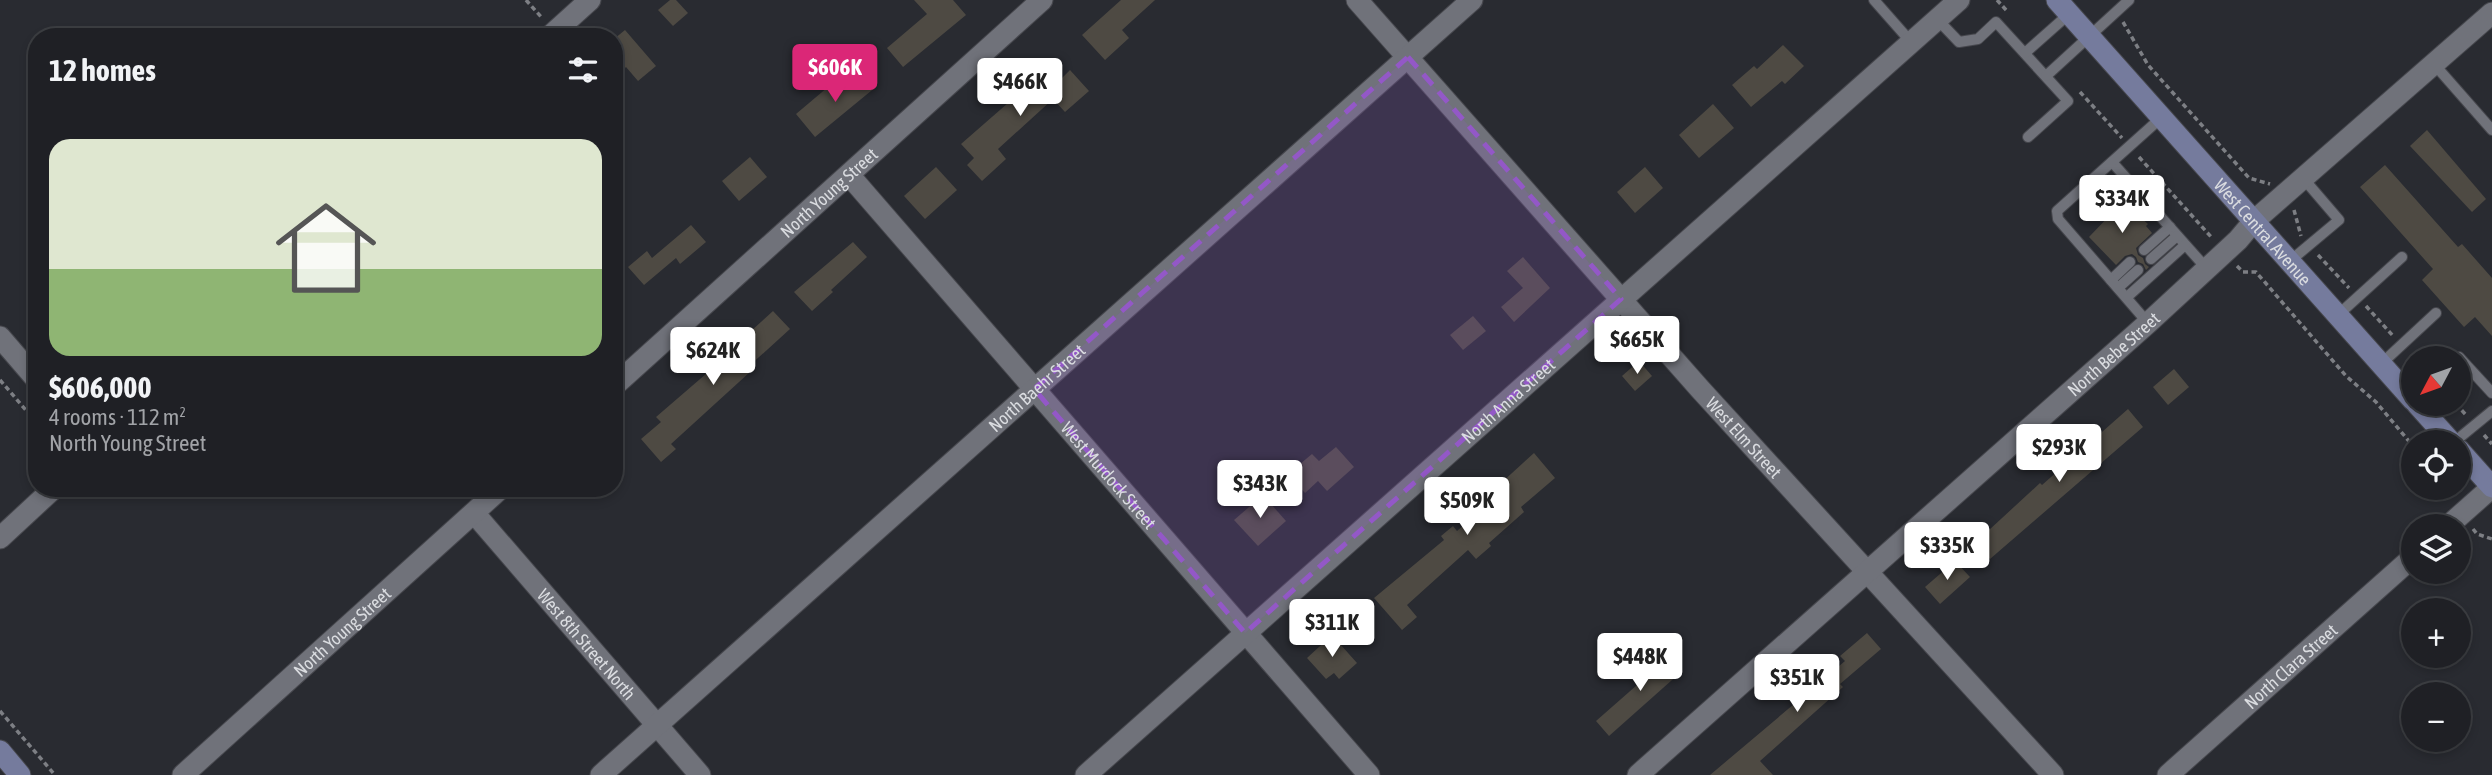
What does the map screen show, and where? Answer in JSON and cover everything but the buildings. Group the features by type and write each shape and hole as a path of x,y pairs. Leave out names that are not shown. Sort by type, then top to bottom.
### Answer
{"main road":[{"name":"West Central Avenue","path":"2063,7 2401,385"},
{"name":"West Central Avenue","path":"2429,416 2441,430"},
{"path":"2471,463 2492,487"},
{"path":"0,751 20,775"}],"street":[{"name":"North Young Street","path":"623,378 1042,0"},
{"name":"West Elm Street","path":"1357,0 1621,299 2053,775"},
{"name":"North Baehr Street","path":"601,775 1472,0"},
{"name":"North Anna Street","path":"1086,775 1959,0"},
{"path":"555,28 573,3"},
{"name":"North Bebe Street","path":"1638,775 2148,323 2282,196 2492,13"},
{"name":"West Murdock Street","path":"849,174 1369,775"},
{"path":"0,337 28,370"},
{"path":"2462,514 2492,487"},
{"path":"0,538 44,497"},
{"name":"North Young Street","path":"183,775 491,497"},
{"name":"West 8th Street North","path":"474,513 700,775"},
{"name":"North Clara Street","path":"2168,775 2401,568"}],"lane":[{"path":"1874,0 1911,42"},
{"path":"2046,76 2129,0"},
{"path":"2025,53 2063,7"},
{"path":"1937,19 1959,43 1978,39 1996,22 2068,101 2028,137"},
{"path":"2434,64 2492,130"},
{"path":"2148,323 2058,219 2057,211 2162,117"},
{"path":"2112,162 2207,269"},
{"path":"2290,261 2339,220 2303,178"},
{"path":"2148,255 2173,232"},
{"path":"2127,297 2185,245"},
{"path":"2338,315 2402,257"},
{"path":"2114,284 2134,266"},
{"path":"2381,364 2437,313"},
{"path":"2471,370 2492,393"},
{"path":"2469,430 2492,411"}],"path":[{"path":"526,0 543,19 573,3"},
{"path":"1997,0 2012,18"},
{"path":"2115,13 2124,23 2148,65 2249,178 2271,184 2282,196 2296,212 2301,236 2401,345"},
{"path":"2056,66 2243,272 2256,272 2346,376 2376,402 2401,432"},
{"path":"0,380 28,413"},
{"path":"0,711 55,775"}],"highlighted area":[{"path":"1408,57 1621,299 1245,633 1034,389"}]}
